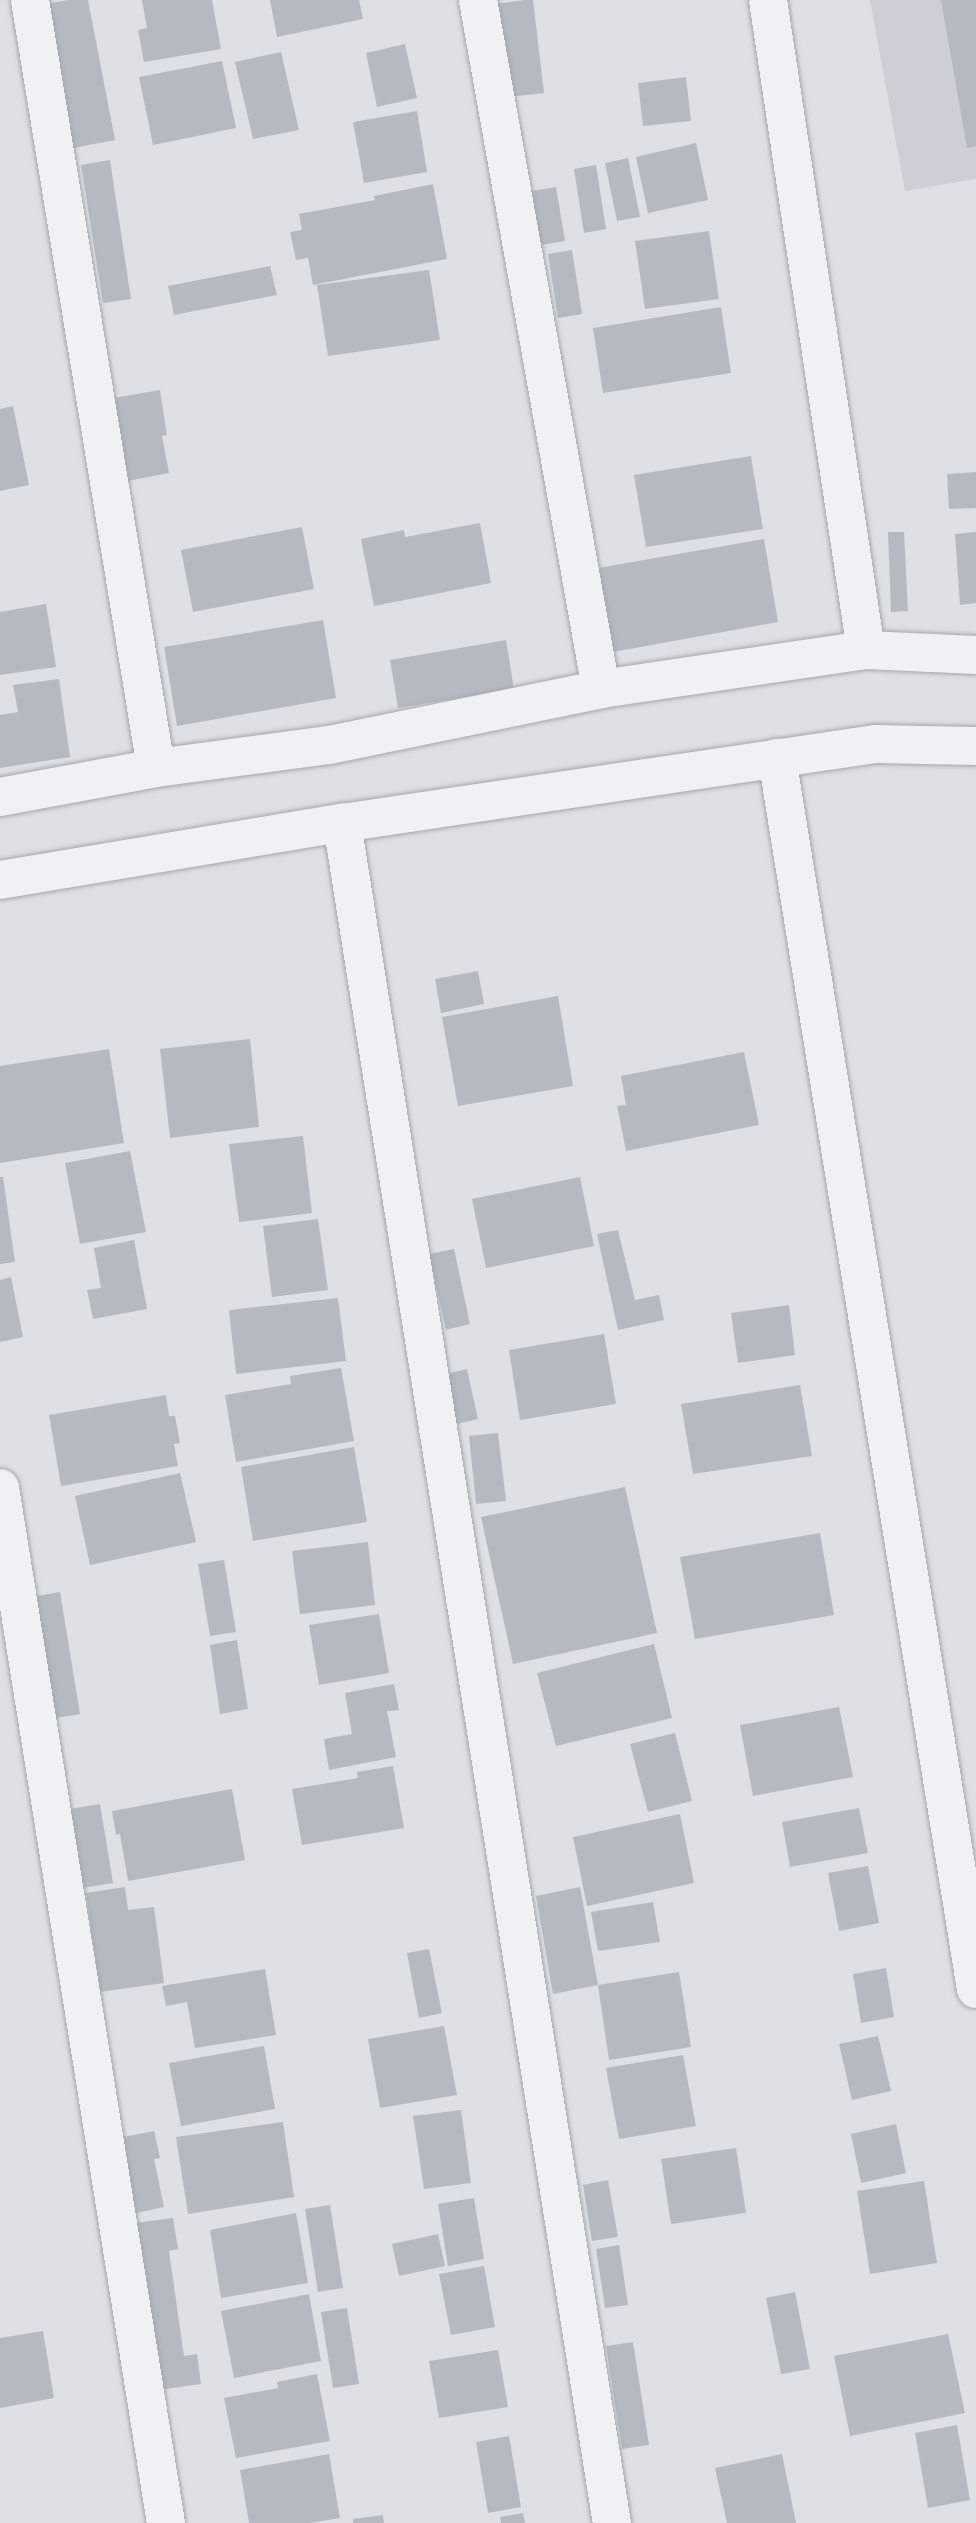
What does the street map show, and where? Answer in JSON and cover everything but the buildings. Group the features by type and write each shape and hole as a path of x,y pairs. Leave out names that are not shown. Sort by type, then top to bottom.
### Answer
{"street":[{"path":"30,0 156,768"},
{"path":"478,0 601,689"},
{"path":"768,0 866,650"},
{"path":"0,797 156,768 329,745 601,689 866,650 976,654"},
{"path":"0,880 342,822 875,744 976,746"},
{"path":"777,758 976,1989"},
{"path":"342,822 612,2523"},
{"path":"0,1488 166,2523"}],"shaded area":[{"path":"870,0 976,0 976,179 905,191"}]}
